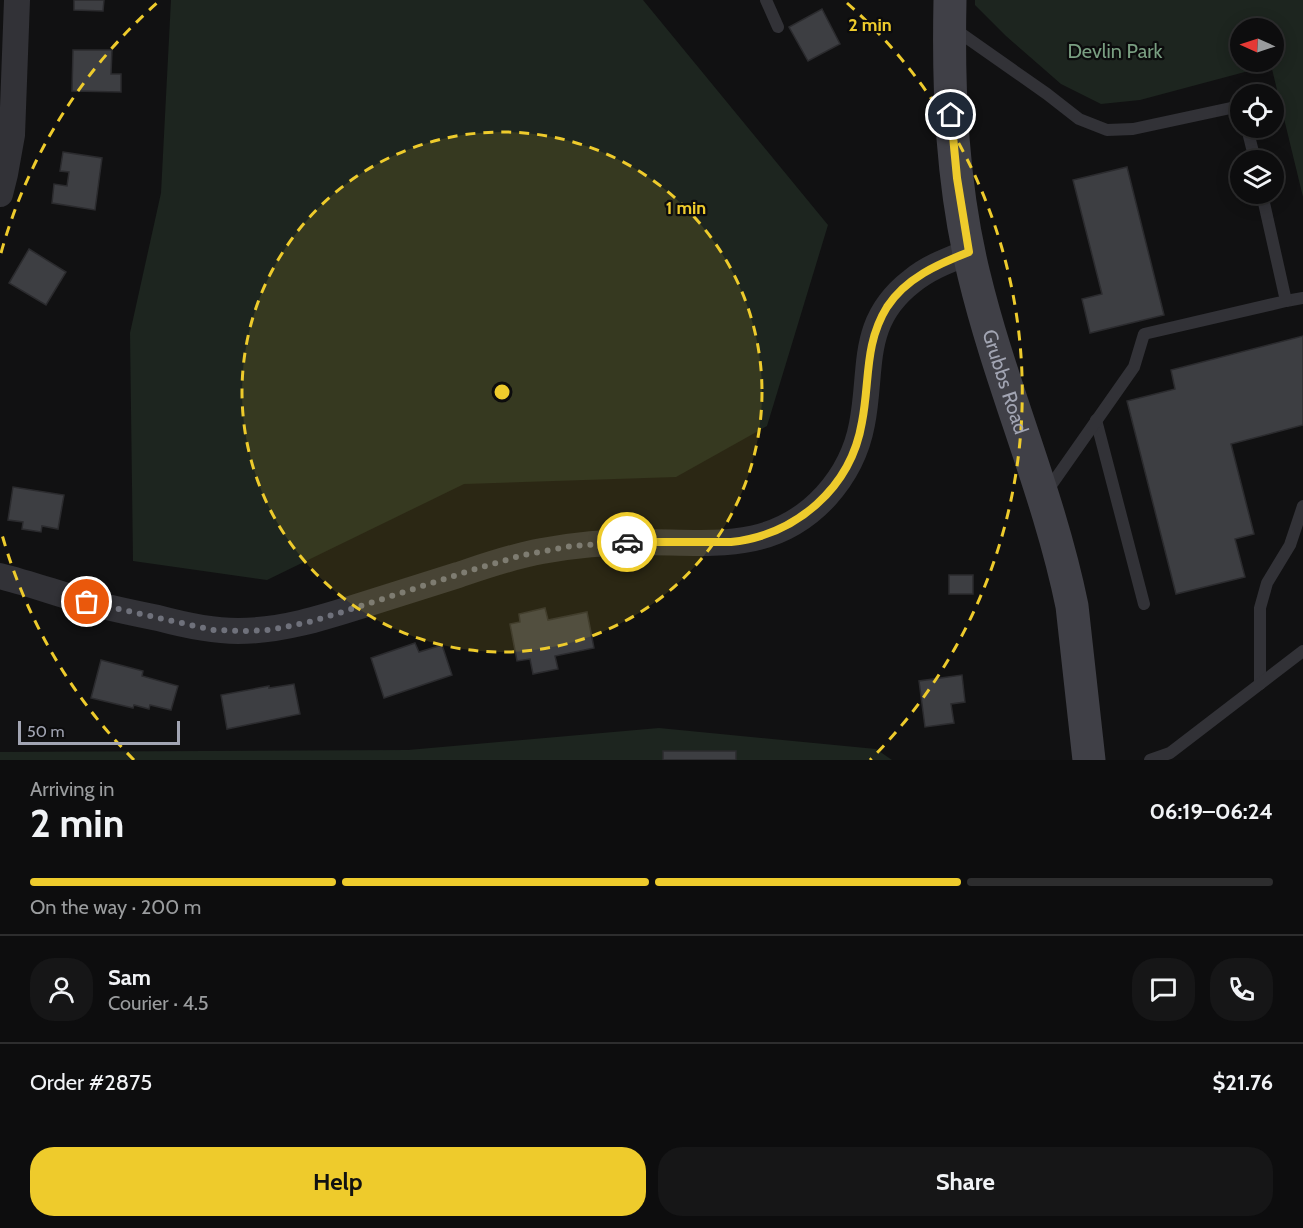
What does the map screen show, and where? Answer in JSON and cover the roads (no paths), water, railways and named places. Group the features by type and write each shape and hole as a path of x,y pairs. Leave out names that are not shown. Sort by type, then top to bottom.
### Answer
{"street":[{"path":"0,194 6,174 12,135 18,0"},
{"name":"Grubbs Road","path":"950,13 949,76 952,134 969,252 1001,373 1059,550 1072,606 1089,760"},
{"path":"0,576 87,602 193,627 213,630 270,630 318,619 505,560 541,551 596,544 748,541 768,535 785,527 813,508 841,476 850,459 863,421 873,337 889,305 910,282 925,272 969,252"}],"lane":[{"path":"766,0 778,27"},
{"path":"950,13 1079,119 1107,130 1133,129 1230,108"},
{"path":"1264,204 1286,301"},
{"path":"1043,496 1134,367 1144,334 1303,298"},
{"path":"1096,420 1144,604"},
{"path":"1260,684 1260,608 1267,583 1290,545 1303,506"},
{"path":"1150,760 1170,753 1303,651"}],"park label":[{"name":"Devlin Park","path":"1115,51"}]}
